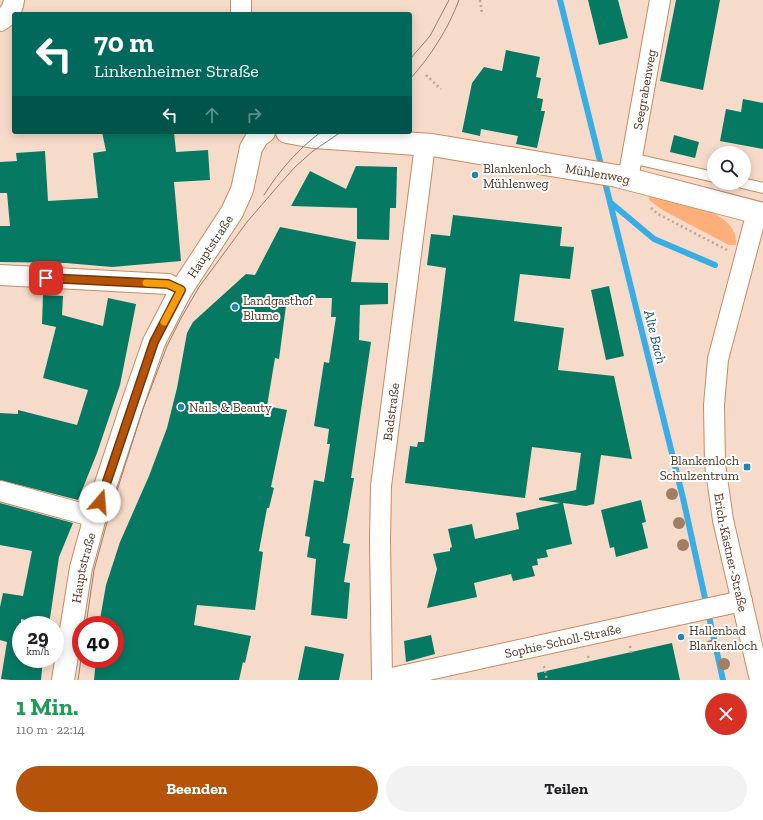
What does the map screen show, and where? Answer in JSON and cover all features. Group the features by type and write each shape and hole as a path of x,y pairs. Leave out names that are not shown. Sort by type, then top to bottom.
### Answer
{"street":[{"path":"0,21 10,13 14,5 14,0"},
{"path":"241,0 241,12"},
{"name":"Seegrabenweg","path":"622,178 632,158 660,0"},
{"name":"Hauptstraße","path":"63,680 81,568 95,516 154,342 181,290 232,212 242,190 251,148 259,134"},
{"name":"Mühlenweg","path":"298,134 314,137 432,145 579,170 622,178 760,213"},
{"name":"Badstraße","path":"382,680 380,541 381,486 425,145"},
{"name":"Erich-Kästner-Straße","path":"760,213 746,257 718,359 714,405 715,464 723,520 761,678"},
{"path":"0,275 168,284 181,290"},
{"path":"0,491 95,516"},
{"name":"Sophie-Scholl-Straße","path":"382,680 742,601"}],"lane":[{"path":"632,158 707,174"},
{"path":"751,185 763,188"}],"path":[{"path":"480,0 482,14"},
{"path":"426,75 441,89"},
{"path":"648,206 658,214 733,253 746,257"},
{"path":"630,645 631,653"},
{"path":"588,654 590,661"}],"shaded area":[{"path":"650,194 696,206 719,216 733,230 736,245 729,245 664,211 649,200"}],"building":[{"path":"588,0 618,0 628,38 599,45"},
{"path":"676,0 720,0 703,90 660,81"},
{"path":"506,50 540,57 536,77 541,78 537,98 543,99 541,111 545,111 537,148 516,144 518,136 481,129 480,136 462,132 472,83 484,67 502,71"},
{"path":"743,99 763,103 763,149 720,141 726,109 741,112"},
{"path":"102,134 174,134 176,152 208,150 210,180 174,182 181,261 112,267 66,263 0,262 0,226 10,226 7,193 0,193 0,162 17,161 16,153 45,151 48,201 98,198 93,153 106,151"},
{"path":"674,135 699,142 695,158 670,152"},
{"path":"356,166 397,167 396,208 390,208 389,240 357,239 357,208 291,206 310,171 346,189"},
{"path":"453,215 562,227 560,246 574,247 570,279 520,274 514,321 564,328 558,370 614,376 632,459 601,455 594,504 586,506 563,503 572,544 546,550 548,557 537,559 538,565 532,566 535,576 513,581 511,574 474,583 477,597 427,608 437,569 433,554 450,551 450,548 452,547 448,529 472,524 475,539 519,529 516,513 560,503 539,500 539,498 576,490 581,453 532,447 525,498 405,483 410,446 417,447 418,442 424,442 446,268 427,265 431,234 450,236"},
{"path":"280,227 356,242 351,282 388,283 388,304 360,305 359,340 371,342 351,478 354,478 343,543 350,544 344,582 350,583 347,619 311,615 316,559 307,557 310,537 305,536 314,480 324,482 330,444 327,444 329,429 314,426 324,362 329,363 336,317 331,317 332,298 287,298 279,359 275,358 267,406 287,410 271,487 274,488 269,508 267,508 259,551 263,552 255,610 197,605 194,625 251,636 245,663 243,662 239,680 94,680 95,668 124,668 124,616 101,616 106,585 120,542 149,476 167,428 177,388 187,333 193,322 246,274 255,275"},
{"path":"609,286 624,356 606,360 591,290"},
{"path":"43,295 63,296 62,315 103,326 108,298 136,304 120,385 97,453 78,500 0,480 0,413 18,414 18,410 77,425 88,390 43,378 56,327 42,324"},
{"path":"641,500 646,522 642,523 648,548 616,557 614,547 610,548 601,510"},
{"path":"0,503 73,523 59,557 50,616 12,616 12,668 42,668 41,680 1,679 7,642 0,640 0,607 3,593 23,596 32,551 0,545"},
{"path":"431,635 435,654 406,662 404,641"},
{"path":"672,643 680,680 538,680 537,673"},
{"path":"305,646 344,654 339,680 298,680"}],"waterway":[{"name":"Alte Bach","path":"560,0 602,169"},
{"name":"Alte Bach","path":"604,178 683,498 723,680"},
{"path":"611,203 654,239 715,265"}],"tram line":[{"path":"412,57 430,36 449,0"},
{"path":"412,77 438,42 450,21 459,0"},
{"path":"264,195 276,177 290,161 304,146 319,134"},
{"path":"87,616 94,570 108,519 143,409 167,346 180,320 199,287 247,222 295,167 313,151 338,134"},
{"path":"78,680 80,668"}],"slow traffic":[{"path":"146,283 168,284 181,290 164,322"}],"place":[{"name":"Blankenloch Mühlenweg","path":"475,175"},
{"name":"Landgasthof Blume","path":"235,307"},
{"name":"Nails & Beauty","path":"181,407"},
{"name":"Blankenloch Schulzentrum","path":"747,467"},
{"name":"Hallenbad Blankenloch","path":"681,637"}],"route":[{"path":"46,278 168,284 181,290 154,342 100,502"}]}
